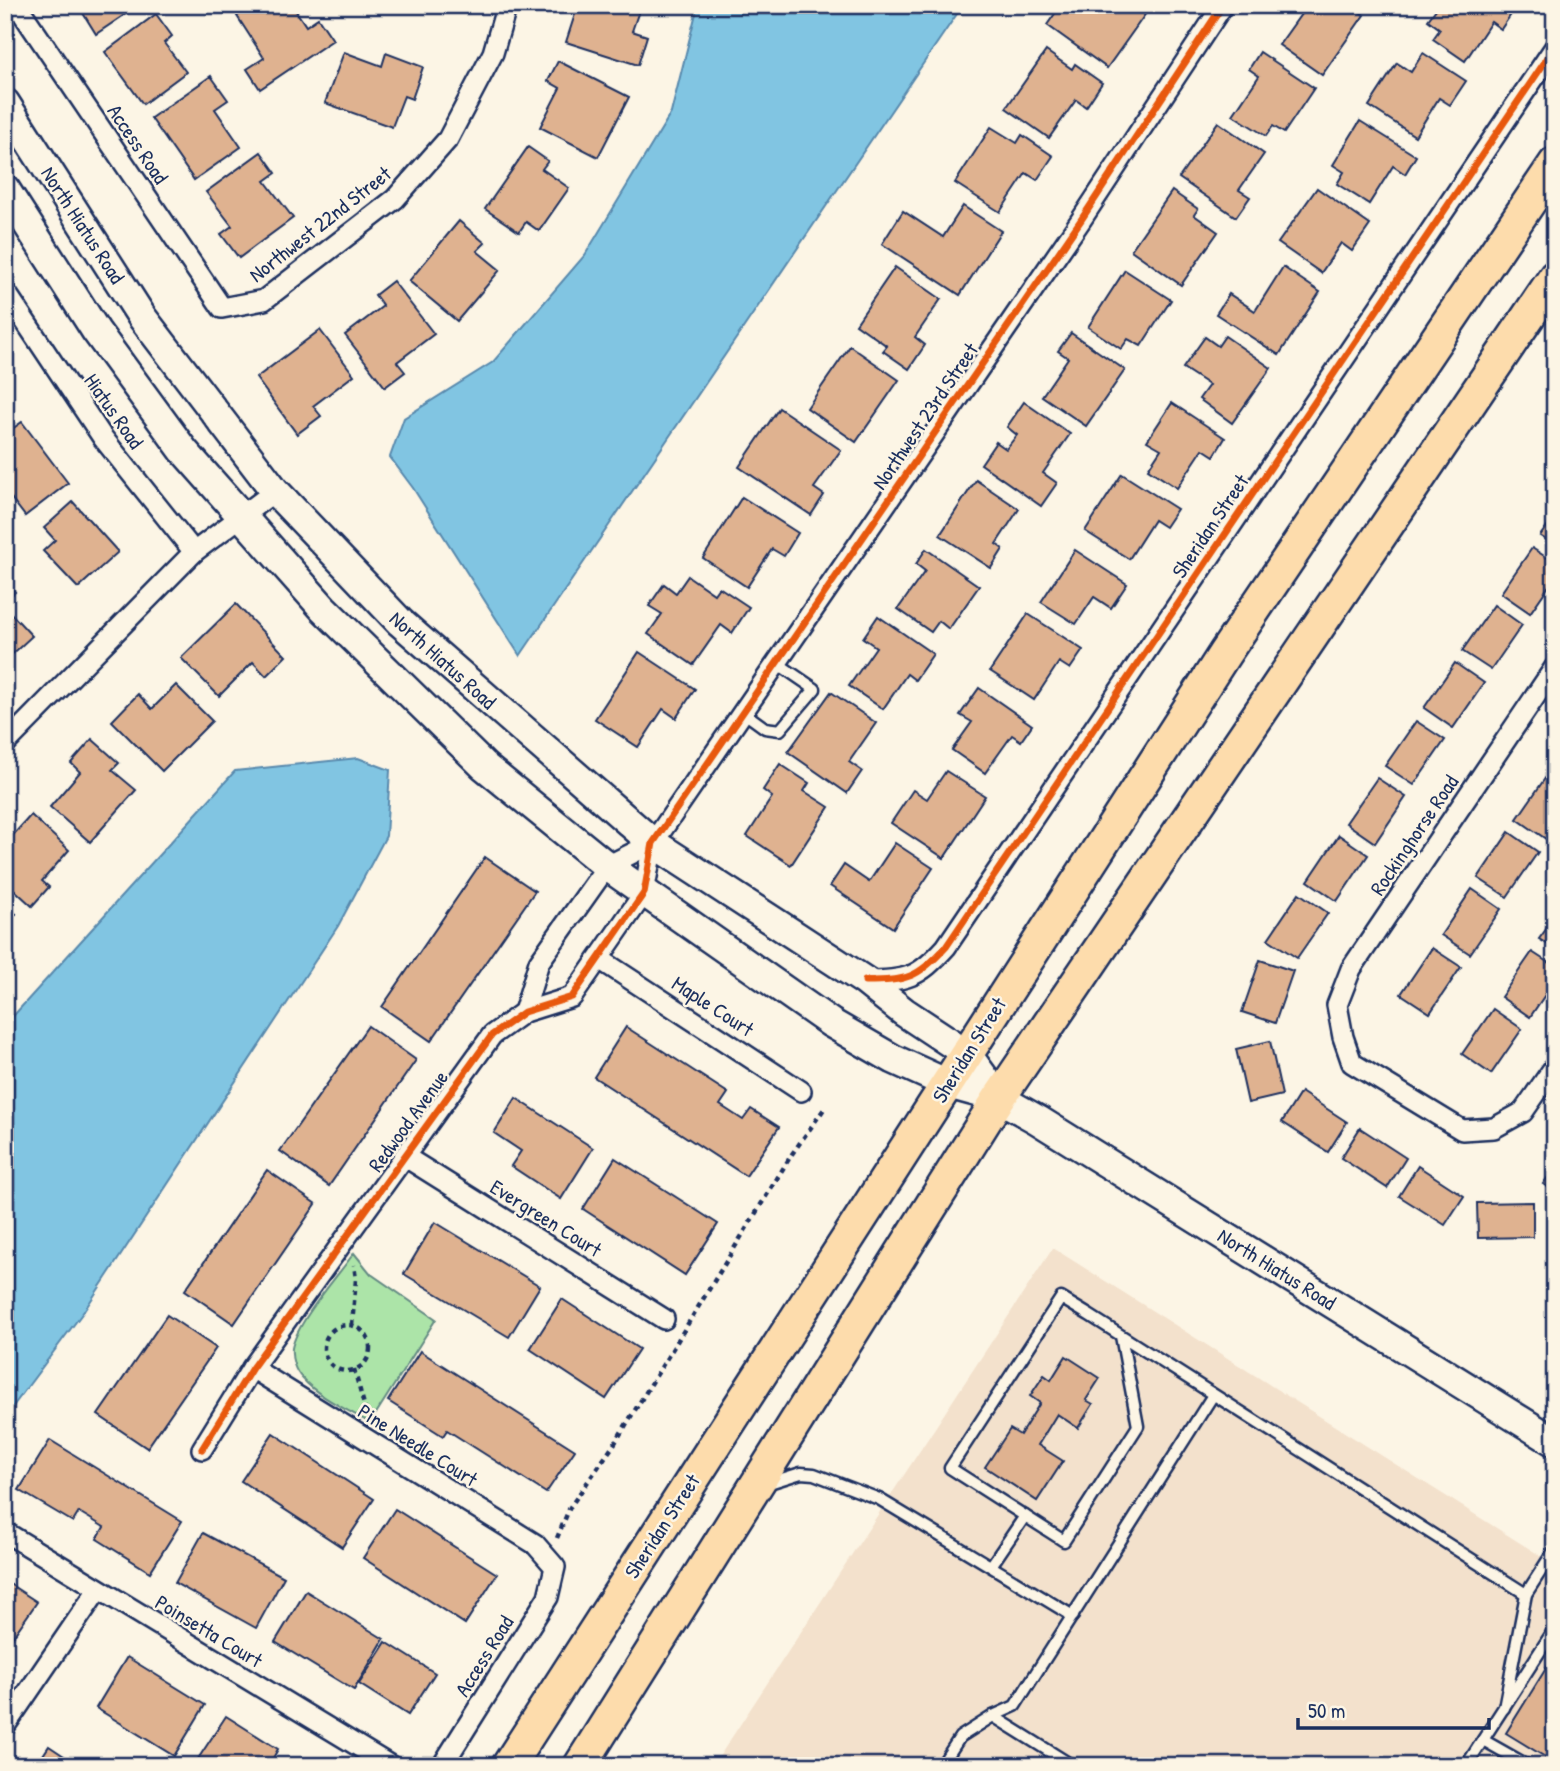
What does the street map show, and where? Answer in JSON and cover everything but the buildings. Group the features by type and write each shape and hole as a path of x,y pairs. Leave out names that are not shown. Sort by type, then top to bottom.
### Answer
{"main road":[{"name":"North Hiatus Road","path":"5,103 142,317 275,491 400,622 653,843 865,981 904,1012 966,1053 999,1098"},
{"name":"Sheridan Street","path":"508,1766 1225,653 1555,164"},
{"name":"North Hiatus Road","path":"5,188 96,331 184,450 241,517 323,608 484,766 607,866 831,1023 893,1059 948,1084 999,1098 1555,1442"},
{"path":"580,1766 999,1098 1555,277"}],"street":[{"name":"Access Road","path":"17,5 222,307"},
{"name":"Northwest 22nd Street","path":"222,307 264,300 395,198 448,139 494,53 507,5"},
{"name":"Northwest 23rd Street","path":"653,843 1081,220 1223,5"},
{"name":"Sheridan Street","path":"865,981 904,981 929,966 946,947 1555,47"},
{"name":"Hiatus Road","path":"5,291 103,438 194,552"},
{"path":"5,744 194,552 275,491"},
{"name":"Rockinghorse Road","path":"1555,667 1351,969 1337,1005 1343,1037 1352,1063 1462,1130 1494,1128 1523,1112 1555,1066"},
{"path":"524,1012 539,962 607,866 653,843"},
{"name":"Redwood Avenue","path":"202,1449 252,1368 492,1035 524,1012 572,997 601,960 645,893 653,843"},
{"name":"Maple Court","path":"601,960 801,1091"},
{"name":"Evergreen Court","path":"404,1156 664,1319"},
{"name":"Pine Needle Court","path":"252,1368 535,1544 555,1567"},
{"name":"Poinsetta Court","path":"5,1532 97,1591 391,1766"},
{"name":"Access Road","path":"442,1766 548,1597 555,1567"},
{"path":"5,1726 97,1591"}],"lane":[{"path":"743,712 765,728 780,730 815,689 777,663"},
{"path":"1121,1336 1138,1426 1064,1541 950,1468 1061,1298 1121,1336 1213,1395 1526,1594"},
{"path":"941,1766 960,1737 1015,1706 1213,1395"},
{"path":"755,1488 801,1473 825,1478 879,1499 1073,1616"},
{"path":"991,1566 1025,1516"},
{"path":"1504,1708 1526,1594 1555,1549"},
{"path":"1466,1766 1555,1628"},
{"path":"993,1716 1073,1766"},
{"path":"1483,1740 1529,1766"}],"path":[{"path":"342,1243 354,1263 356,1279 352,1325"},
{"path":"352,1325 363,1333 371,1345 369,1360 354,1369 331,1363 324,1350 327,1335 333,1329 352,1325"},
{"path":"354,1369 373,1443"}],"shaded area":[{"path":"1053,1248 1555,1565 1555,1766 713,1766"}],"green space":[{"path":"354,1253 371,1274 436,1319 370,1423 309,1385 297,1372 292,1356 292,1348 302,1325"}],"water":[{"path":"698,5 963,5 520,656 413,488 390,457 404,418 493,362 585,255 671,113"},
{"path":"358,758 390,770 386,836 338,926 84,1311 5,1417 5,1025 235,771"}],"cycle path":[{"path":"202,1449 252,1368 492,1035 524,1012 572,997 644,893 653,843 1081,220 1223,5"},
{"path":"865,981 911,976 946,947 1555,47"}]}
